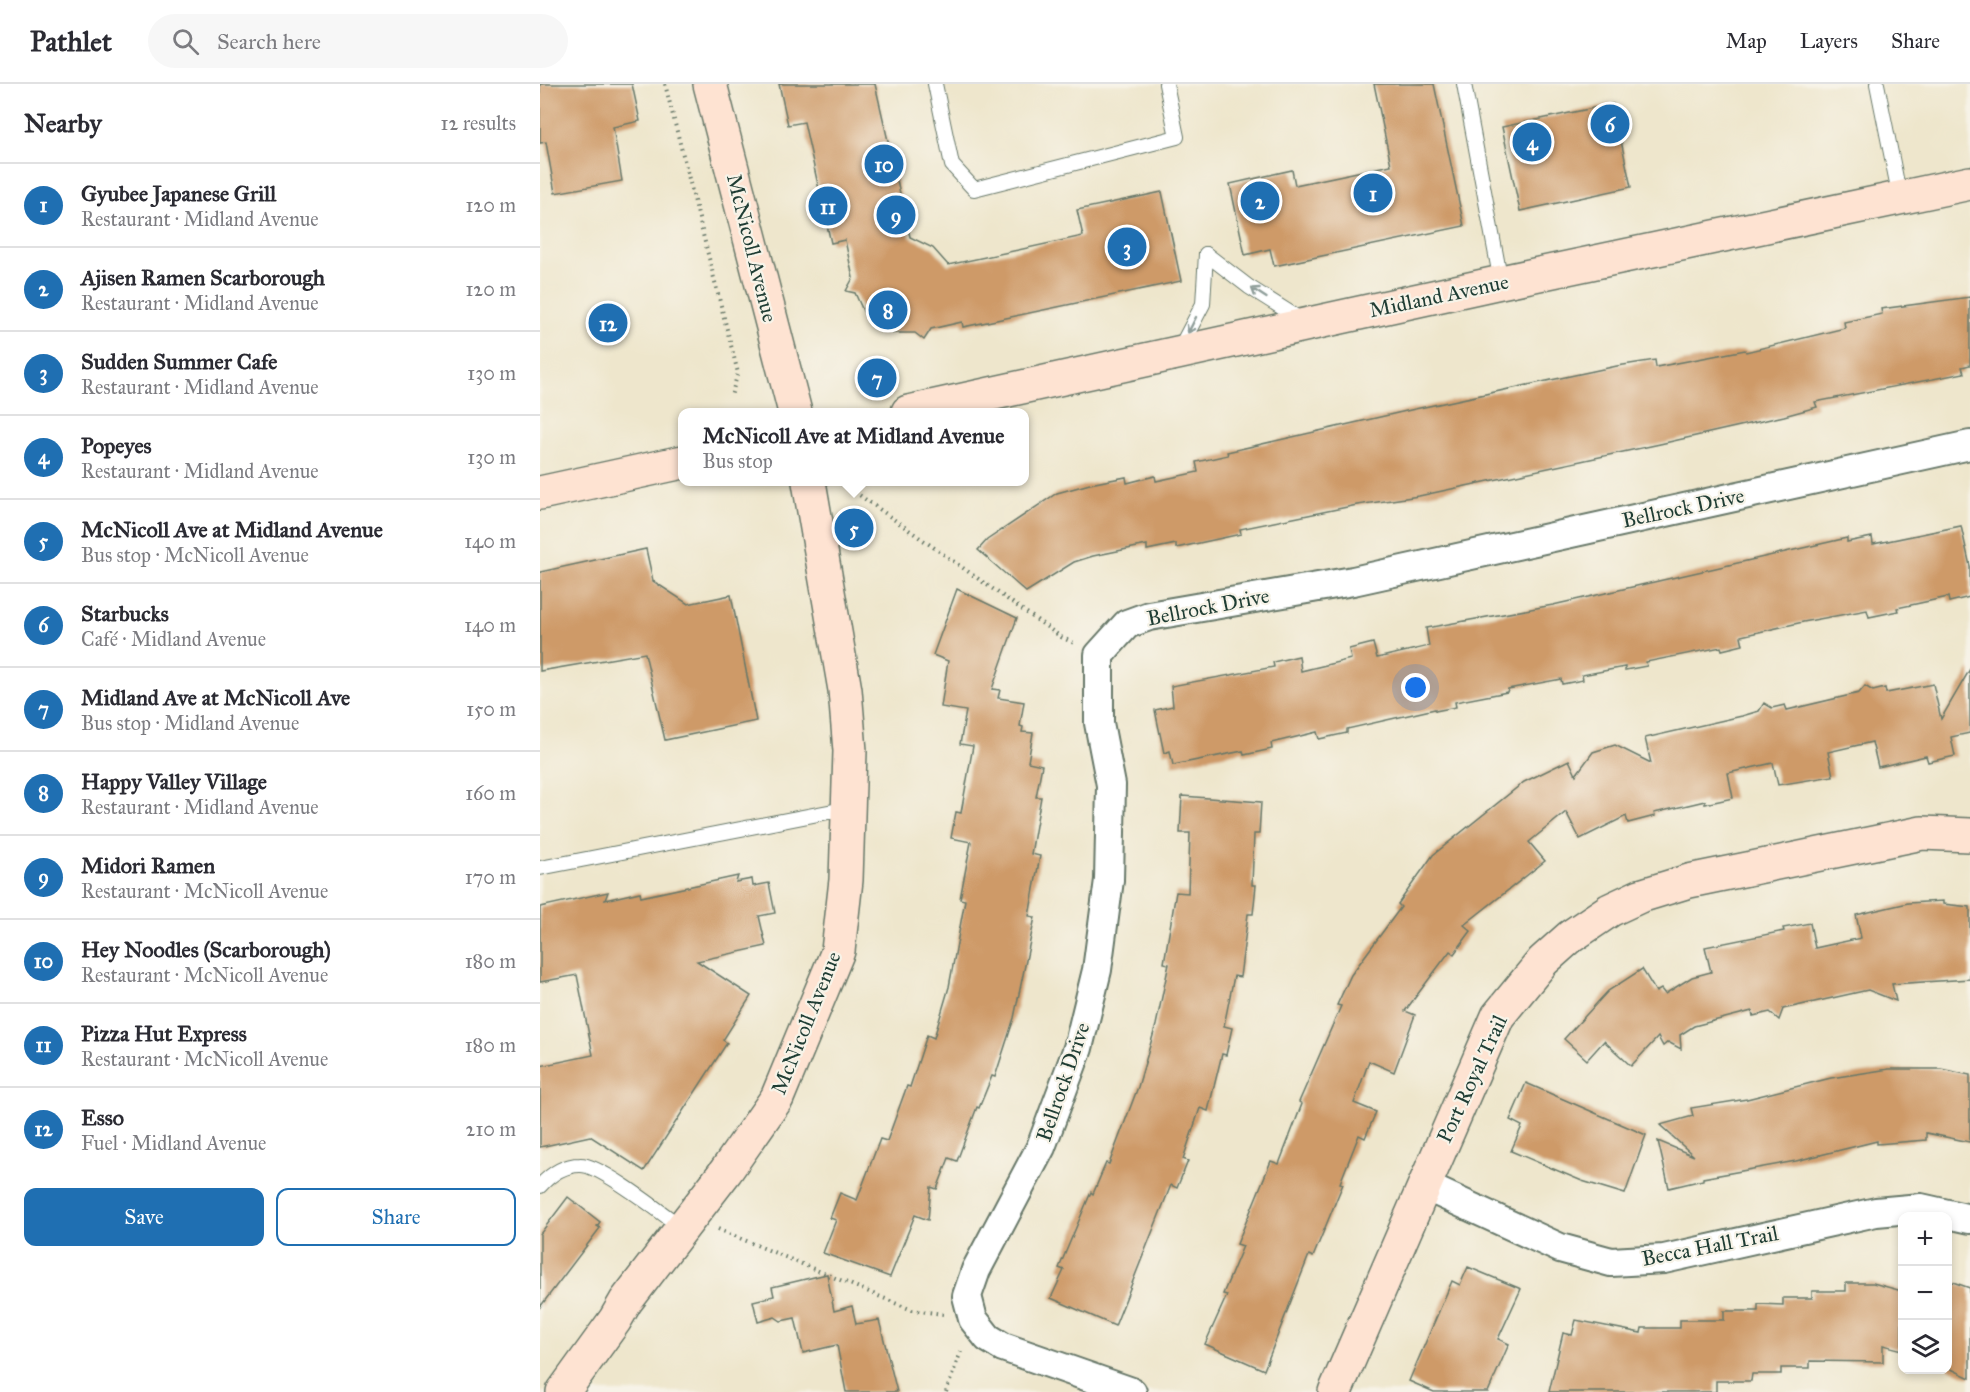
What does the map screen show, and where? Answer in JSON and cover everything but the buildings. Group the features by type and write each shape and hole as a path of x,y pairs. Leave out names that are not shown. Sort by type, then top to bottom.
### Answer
{"main road":[{"name":"McNicoll Avenue","path":"710,84 794,408"},
{"name":"Midland Avenue","path":"926,408 1501,282 1970,183"},
{"path":"540,493 678,463"},
{"name":"McNicoll Avenue","path":"563,1392 626,1301 777,1098 838,951 846,880 850,751 845,690 810,486"},
{"name":"Port Royal Trail","path":"1335,1392 1498,1016 1543,961 1570,937 1610,910 1640,896 1689,881 1922,834 1970,835"}],"street":[{"name":"Bellrock Drive","path":"973,1319 967,1296 976,1270 1041,1147 1078,1048 1097,970 1109,880 1111,785 1099,723 1099,655 1127,624 1149,616 1353,581 1970,445"},
{"name":"Becca Hall Trail","path":"1425,1186 1560,1248 1611,1262 1664,1259 1876,1212 1921,1208 1970,1219"},
{"path":"973,1319 988,1338 1003,1347 1132,1392"}],"lane":[{"path":"935,84 952,165 974,189 1177,137 1166,84"},
{"path":"1464,84 1501,282"},
{"path":"1877,84 1900,198"},
{"path":"1177,353 1203,304 1206,254 1249,287 1308,324"},
{"path":"540,868 849,808"},
{"path":"540,1186 563,1168 581,1164 600,1171 687,1222"}],"path":[{"path":"665,84 738,374 731,396"},
{"path":"846,486 1061,637 1099,655"},
{"path":"687,1222 912,1310 973,1319 946,1392"}],"place":[{"name":"Starbucks","path":"1610,124"},
{"name":"Popeyes","path":"1532,142"},
{"name":"Hey Noodles (Scarborough)","path":"884,164"},
{"name":"Gyubee Japanese Grill","path":"1373,193"},
{"name":"Ajisen Ramen Scarborough","path":"1260,201"},
{"name":"Pizza Hut Express","path":"828,206"},
{"name":"Midori Ramen","path":"896,215"},
{"name":"Sudden Summer Cafe","path":"1127,247"},
{"name":"Happy Valley Village","path":"888,310"},
{"name":"Esso","path":"608,323"},
{"name":"Midland Ave at McNicoll Ave","path":"877,378"},
{"name":"McNicoll Ave at Midland Avenue","path":"854,528"}]}
